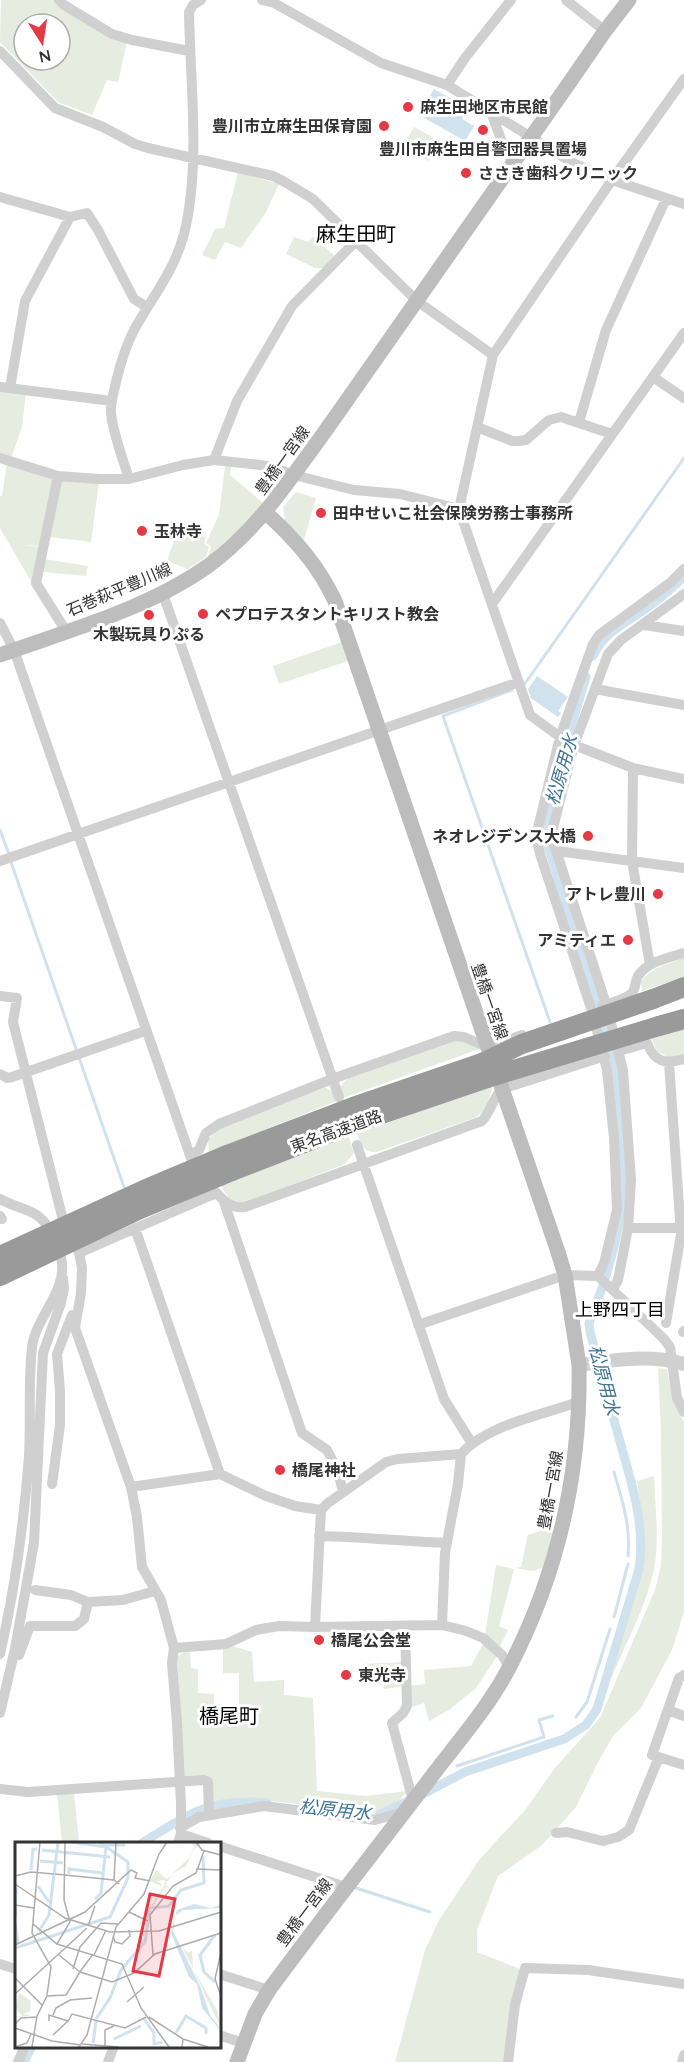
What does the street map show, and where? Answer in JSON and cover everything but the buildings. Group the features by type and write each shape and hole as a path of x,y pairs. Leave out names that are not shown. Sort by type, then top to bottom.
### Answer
{"highway":[{"path":"489,1069 522,1044 656,1011 684,987"},
{"name":"東名高速道路","path":"0,1276 230,1163 353,1107 489,1069 684,1002"},
{"name":"東名高速道路","path":"656,1011 684,1019"},
{"name":"東名高速道路","path":"0,1256 146,1189 230,1163"}],"main road":[{"name":"豊橋一宮線","path":"237,2062 255,2014 269,1990 466,1731 509,1667 540,1603 565,1520 576,1449 578,1402 591,1363 545,1210 489,1069 342,621 327,585 305,552 266,512 629,0"},
{"name":"石巻萩平豊川線","path":"7,652 163,594 189,579 225,553 266,512"}],"street":[{"path":"59,0 112,34 189,51"},
{"path":"129,479 111,413 112,400 132,333 176,261 184,232 192,184 193,158 189,12 193,5 201,0"},
{"path":"262,0 274,1 381,63 447,85 573,163 612,180 684,204"},
{"path":"447,85 465,58 511,0"},
{"path":"566,0 605,31"},
{"path":"0,51 55,108 103,127 135,144 273,177 313,199 417,301 493,355"},
{"path":"684,79 493,355 459,508 530,715 567,741 633,768 684,779"},
{"path":"491,112 506,153 514,162"},
{"path":"0,196 70,217 87,213 134,299 147,307"},
{"path":"579,422 606,330 666,199"},
{"path":"70,217 25,301 5,388 112,400"},
{"path":"214,460 237,401 292,306 356,241"},
{"path":"492,604 684,333"},
{"path":"653,377 684,398"},
{"path":"477,427 512,441 519,441 526,440 554,418 561,417 612,434"},
{"path":"0,458 58,476 129,479 183,465 214,460 269,466 294,475 354,490 400,494 459,508"},
{"path":"58,476 36,583 66,631"},
{"path":"684,568 671,582 599,635 593,644 567,741 538,828 537,842 605,1056 614,1138 616,1210 604,1263 606,1283 670,1347 678,1362 677,1398 684,1412"},
{"path":"163,594 339,1097"},
{"path":"418,1325 565,1275 606,1283 618,1280 628,1228 631,1180 623,1070 606,1004 552,837 567,741 594,689 603,663 614,646 684,594"},
{"path":"0,623 7,652 77,834 191,1158 200,1150 206,1133 219,1124 332,1079 454,1036 464,1036 489,1069 496,1094 489,1112 482,1121 245,1207 234,1207 224,1202"},
{"path":"644,625 684,631"},
{"path":"0,861 519,682"},
{"path":"594,689 684,705"},
{"path":"633,768 632,861 650,965"},
{"path":"556,851 684,868"},
{"path":"489,1069 592,1011 630,995 642,971 650,965 684,953"},
{"path":"0,996 17,998 13,1022 25,1072 63,1220 79,1253 82,1268 75,1328 131,1487 137,1517 142,1567 160,1600 174,1648 172,1663 177,1723 180,1835"},
{"path":"0,1074 7,1078 12,1077 145,1031"},
{"path":"619,1051 647,1043 654,1056 663,1062 669,1063 684,1059"},
{"path":"489,1069 605,1056"},
{"path":"666,1323 681,1265 681,1228 669,1063"},
{"path":"357,1145 444,1400 471,1442"},
{"path":"79,1253 207,1194 218,1192 224,1202 302,1433 327,1450 338,1471 343,1492"},
{"path":"0,1199 32,1212 47,1223 61,1256 64,1281 61,1303 43,1353 34,1543 24,1605 0,1713"},
{"path":"135,1228 220,1474"},
{"path":"628,1228 681,1228"},
{"path":"0,1654 20,1545 29,1458 32,1343 52,1302 62,1274"},
{"path":"52,1484 60,1425 57,1353 72,1315"},
{"path":"591,1363 654,1358 678,1362"},
{"path":"442,1625 447,1543 461,1454 471,1442 492,1431 578,1402"},
{"path":"315,1627 321,1510 386,1462 461,1454"},
{"path":"131,1487 220,1474 266,1496 295,1506 321,1510"},
{"path":"319,1536 447,1543"},
{"path":"35,1590 71,1595 88,1602 123,1600 155,1591"},
{"path":"8,1679 30,1626 75,1626 84,1619 88,1602"},
{"path":"174,1648 226,1644 256,1630 279,1626 442,1625 483,1638 502,1655 509,1667"},
{"path":"180,1835 199,1817 264,1806 375,1820 409,1806 392,1723 407,1706 405,1626"},
{"path":"684,1675 679,1678 652,1755 684,1765"},
{"path":"668,1710 684,1716"},
{"path":"556,1833 567,1832 603,1840 618,1837 629,1830 659,1757"},
{"path":"0,1789 28,1792 198,1779 208,1782 209,1815"},
{"path":"180,1835 204,1842"},
{"path":"220,1846 346,1887"},
{"path":"0,1964 15,1969"},
{"path":"508,2062 515,2005 525,1968 588,1970 684,1984"},
{"path":"220,1974 269,1990"},
{"path":"220,2035 243,2043"},
{"path":"18,2062 25,2047"},
{"path":"108,2062 114,2047"},
{"path":"681,2062 684,2055"}],"shaded area":[{"path":"1,0 54,0 67,12 12,12 12,54 0,42"},
{"path":"72,14 127,42 118,82 107,80 92,115 58,102 29,72 72,72"},
{"path":"414,127 441,142 429,161 403,146"},
{"path":"238,172 279,184 266,212 241,248 225,242 215,260 202,255 215,229 224,228"},
{"path":"294,237 308,242 313,237 336,257 326,268 315,268 286,254"},
{"path":"0,391 26,393 22,427 11,458 0,455"},
{"path":"7,463 54,477 40,546 22,545 40,547 32,583 0,528 0,496 2,496"},
{"path":"225,466 231,467 230,475 263,503 208,557 211,547 206,543 219,515"},
{"path":"61,479 99,482 91,542 50,537"},
{"path":"296,492 316,498 304,540 285,521 283,507"},
{"path":"178,529 206,537 204,544 209,547 206,557 188,569 167,561"},
{"path":"45,559 88,566 86,576 43,572"},
{"path":"342,642 348,661 279,684 273,666"},
{"path":"684,958 684,977 642,991 641,982 650,973"},
{"path":"684,1029 684,1055 671,1059 657,1051 651,1037"},
{"path":"456,1040 482,1048 343,1098 340,1087 347,1079"},
{"path":"493,1085 485,1108 474,1118 377,1152 366,1150 358,1138 357,1134"},
{"path":"323,1088 332,1091 337,1101 209,1152 208,1140 219,1128"},
{"path":"349,1137 354,1153 345,1164 244,1203 233,1201 221,1186"},
{"path":"658,1368 667,1369 673,1399 684,1423 684,1612 672,1650 641,1708 613,1736 576,1807 542,1845 498,1876 477,1930 477,1952 520,1969 511,2003 505,2062 395,2062 425,1950 439,1920 479,1860 526,1809 554,1769 600,1718 655,1590 661,1565 662,1538"},
{"path":"654,1476 657,1542 652,1579 634,1627 606,1689 643,1569 645,1537 637,1481"},
{"path":"557,1525 545,1566 534,1571 515,1568 521,1567 528,1535"},
{"path":"496,1565 514,1569 499,1626 508,1630 500,1646 485,1635"},
{"path":"483,1644 497,1656 476,1688 449,1710 429,1721 424,1703 409,1708 409,1686 425,1684 424,1670 471,1666"},
{"path":"233,1646 252,1652 254,1682 284,1680 284,1695 313,1698 317,1791 366,1796 408,1791 393,1807 374,1813 253,1799 211,1804 211,1788 184,1779 177,1658 181,1653 190,1652 191,1668 198,1669 198,1693 214,1694 214,1713 239,1712 239,1673 223,1673 223,1649"},
{"path":"403,1662 403,1686 384,1689 384,1666 383,1685 361,1679 362,1664"},
{"path":"74,1793 79,1842 62,1842 57,1794"}],"water":[{"path":"434,89 468,108 462,119 474,126 465,141 419,115"},
{"path":"537,676 568,697 558,711 561,713 558,717 531,698 528,689"}],"waterway":[{"path":"524,685 684,458"},
{"name":"松原用水","path":"593,656 608,636 658,600 684,576"},
{"name":"松原用水","path":"423,1794 465,1772 564,1739 586,1725 597,1709 639,1569 641,1536 636,1503 589,1323 611,1260 623,1195 615,1073 610,1046 544,833 566,744 586,677"},
{"path":"512,690 443,716 550,1022"},
{"path":"0,830 9,854"},
{"path":"11,862 124,1187"},
{"path":"614,1472 627,1524 628,1556"},
{"path":"614,1617 628,1564"},
{"path":"576,1717 587,1702 610,1629"},
{"path":"457,1766 544,1737 539,1720 553,1716"},
{"name":"松原用水","path":"379,1815 410,1800"},
{"name":"松原用水","path":"144,1842 200,1810 230,1803 267,1803"},
{"path":"356,1888 430,1912"},
{"name":"松原用水","path":"24,2062 32,2047"}],"place":[{"name":"麻生田地区市民館","path":"408,107"},
{"name":"豊川市立麻生田保育園","path":"384,126"},
{"name":"豊川市麻生田自警団器具置場","path":"483,130"},
{"name":"ささき歯科クリニック","path":"466,173"},
{"name":"田中せいこ社会保険労務士事務所","path":"321,513"},
{"name":"玉林寺","path":"142,531"},
{"name":"ペプロテスタントキリスト教会","path":"203,614"},
{"name":"木製玩具りぷる","path":"149,615"},
{"name":"ネオレジデンス大橋","path":"588,836"},
{"name":"アトレ豊川","path":"658,894"},
{"name":"アミティエ","path":"628,940"},
{"name":"橋尾神社","path":"280,1470"},
{"name":"橋尾公会堂","path":"319,1640"},
{"name":"東光寺","path":"346,1675"}],"district":[{"name":"麻生田町","path":"356,234"},
{"name":"上野四丁目","path":"620,1310"},
{"name":"橋尾町","path":"229,1716"}]}
